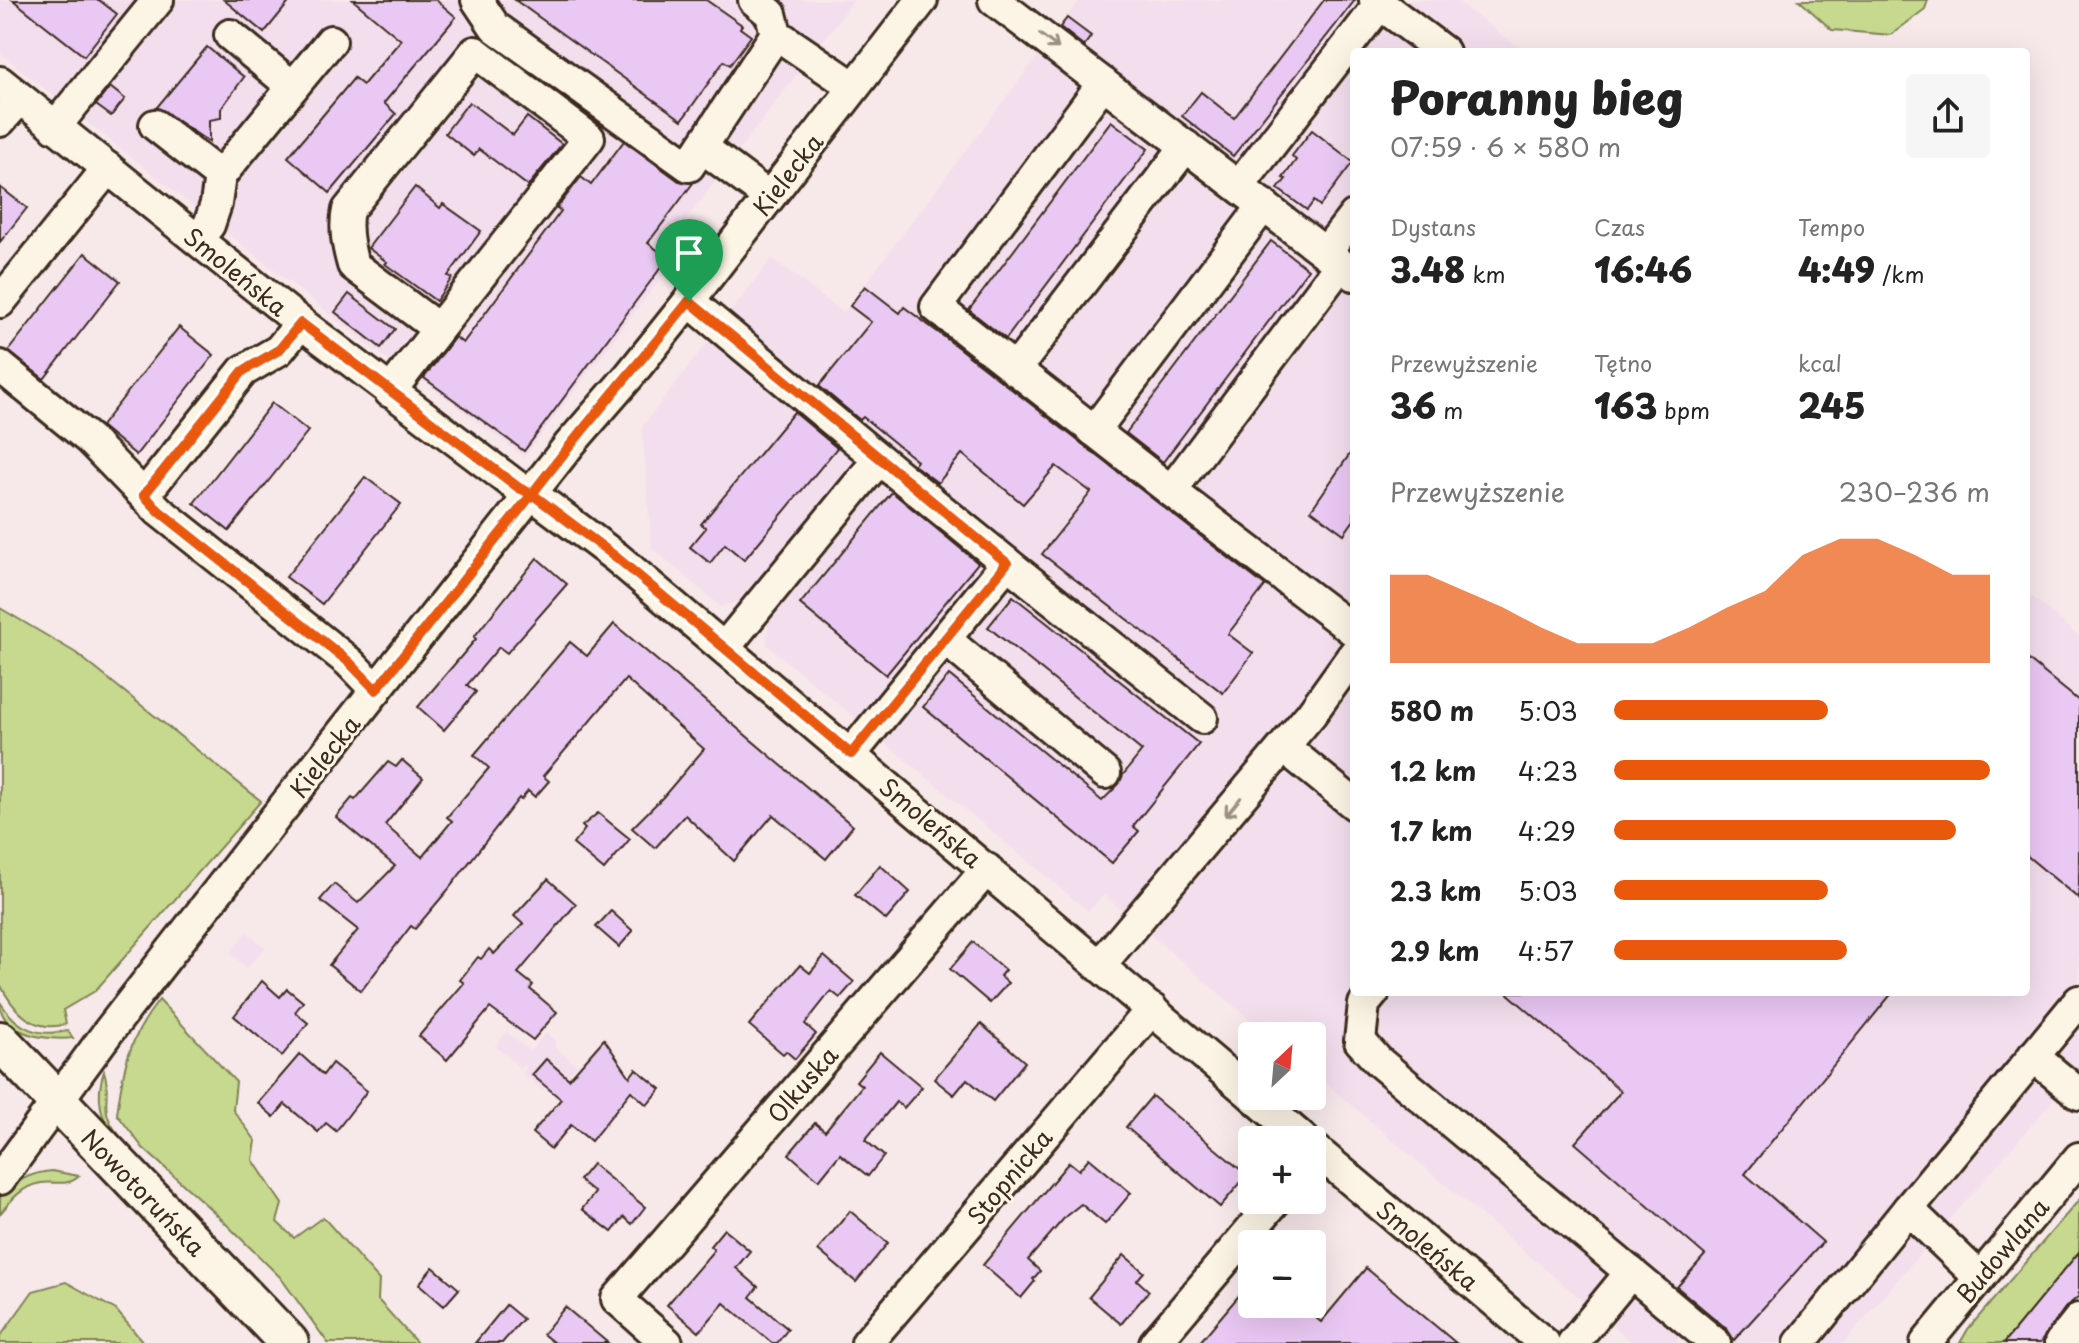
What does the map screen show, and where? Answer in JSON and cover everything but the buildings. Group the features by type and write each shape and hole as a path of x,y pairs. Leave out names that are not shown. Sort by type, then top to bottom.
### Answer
{"main road":[{"name":"Nowotoruńska","path":"0,1041 289,1343"}],"street":[{"path":"55,127 158,0"},
{"path":"477,0 490,20 517,28 689,166 776,34"},
{"path":"754,0 771,14 776,34 854,87"},
{"path":"994,0 1340,264"},
{"path":"1239,186 1378,2 1439,48"},
{"name":"Kielecka","path":"0,1179 57,1100 376,690 570,444 689,301 854,87 909,4"},
{"path":"230,35 293,87"},
{"path":"197,239 209,225 220,176 331,41"},
{"path":"390,392 437,328 495,260 589,138 475,52 348,210 347,216 346,228 353,265 437,328"},
{"path":"1103,83 936,307 1350,628"},
{"path":"0,121 10,90"},
{"name":"Smoleńska","path":"10,90 390,392 616,557 1238,1084"},
{"path":"155,125 220,176"},
{"path":"1015,370 1186,146"},
{"path":"703,148 769,197"},
{"path":"0,302 108,168"},
{"path":"1094,431 1264,205"},
{"path":"1171,491 1340,264 1350,230"},
{"path":"689,301 879,459 1202,718"},
{"path":"144,495 243,371 279,350 301,323"},
{"path":"0,366 89,439 159,511 349,662 376,690"},
{"path":"725,647 879,459"},
{"path":"851,754 1007,563"},
{"path":"945,639 1105,773"},
{"path":"1100,965 1284,747 1350,659"},
{"path":"1284,747 1350,801"},
{"name":"Olkuska","path":"667,1343 617,1299 987,869"},
{"path":"1371,996 1364,1004 1360,1041 1378,1061 1715,1343"},
{"path":"1800,1343 2079,1001"},
{"name":"Stopnicka","path":"867,1343 1152,1009"},
{"path":"2033,1056 2079,1094"},
{"name":"Smoleńska","path":"1268,1110 1285,1126"},
{"name":"Budowlana","path":"1926,1343 2079,1158"},
{"name":"Smoleńska","path":"1326,1161 1544,1343"},
{"path":"1908,1209 1979,1277"},
{"path":"1155,1343 1264,1214"},
{"path":"1573,1343 1631,1272"},
{"path":"2060,1343 2079,1319"}],"shaded area":[{"path":"0,0 854,0 664,248 676,258 524,457 393,358 389,361 0,53"},
{"path":"1080,0 1456,0 1519,48 1350,48 1350,996 2030,996 2030,594 2079,637 2079,1070 1843,1343 1687,1343 1680,1337 1675,1343 1633,1343 1326,1084 1326,1022 1253,1022 1104,895 1088,911 766,644 770,615 750,596 721,607 652,548 642,427 772,258 843,313"},
{"path":"247,932 265,948 247,968 230,953"},
{"path":"507,1032 530,1051 546,1033 556,1042 554,1046 577,1066 555,1091 548,1084 542,1090 522,1073 527,1068 524,1065 520,1068 495,1046"}],"green space":[{"path":"1799,0 1928,0 1925,9 1891,35 1832,30"},
{"path":"0,608 76,653 261,801 95,991 63,1010 66,1024 54,1026 44,1026 26,1018 11,1003 0,984"},
{"path":"159,1000 236,1082 233,1110 256,1141 253,1160 282,1204 277,1222 294,1238 323,1217 379,1280 378,1300 417,1343 328,1343 280,1277 143,1148 117,1114 134,1040"},
{"path":"0,1002 13,1019 29,1029 47,1033 68,1031 73,1038 39,1037 17,1029 2,1013"},
{"path":"104,1071 108,1117 119,1135 115,1140 101,1107 100,1090"},
{"path":"52,1171 79,1176 66,1183 41,1183 28,1187 0,1214 0,1197 12,1186 30,1176"},
{"path":"2079,1200 2079,1252 2004,1343 1960,1343 1968,1329"},
{"path":"66,1282 116,1310 144,1343 0,1343 0,1337 33,1291"}],"route":[{"path":"689,301 532,494 519,488 301,323 279,350 243,371 144,495 159,511 349,662 376,690 532,494 616,557 851,754 1007,563 689,301"}]}
